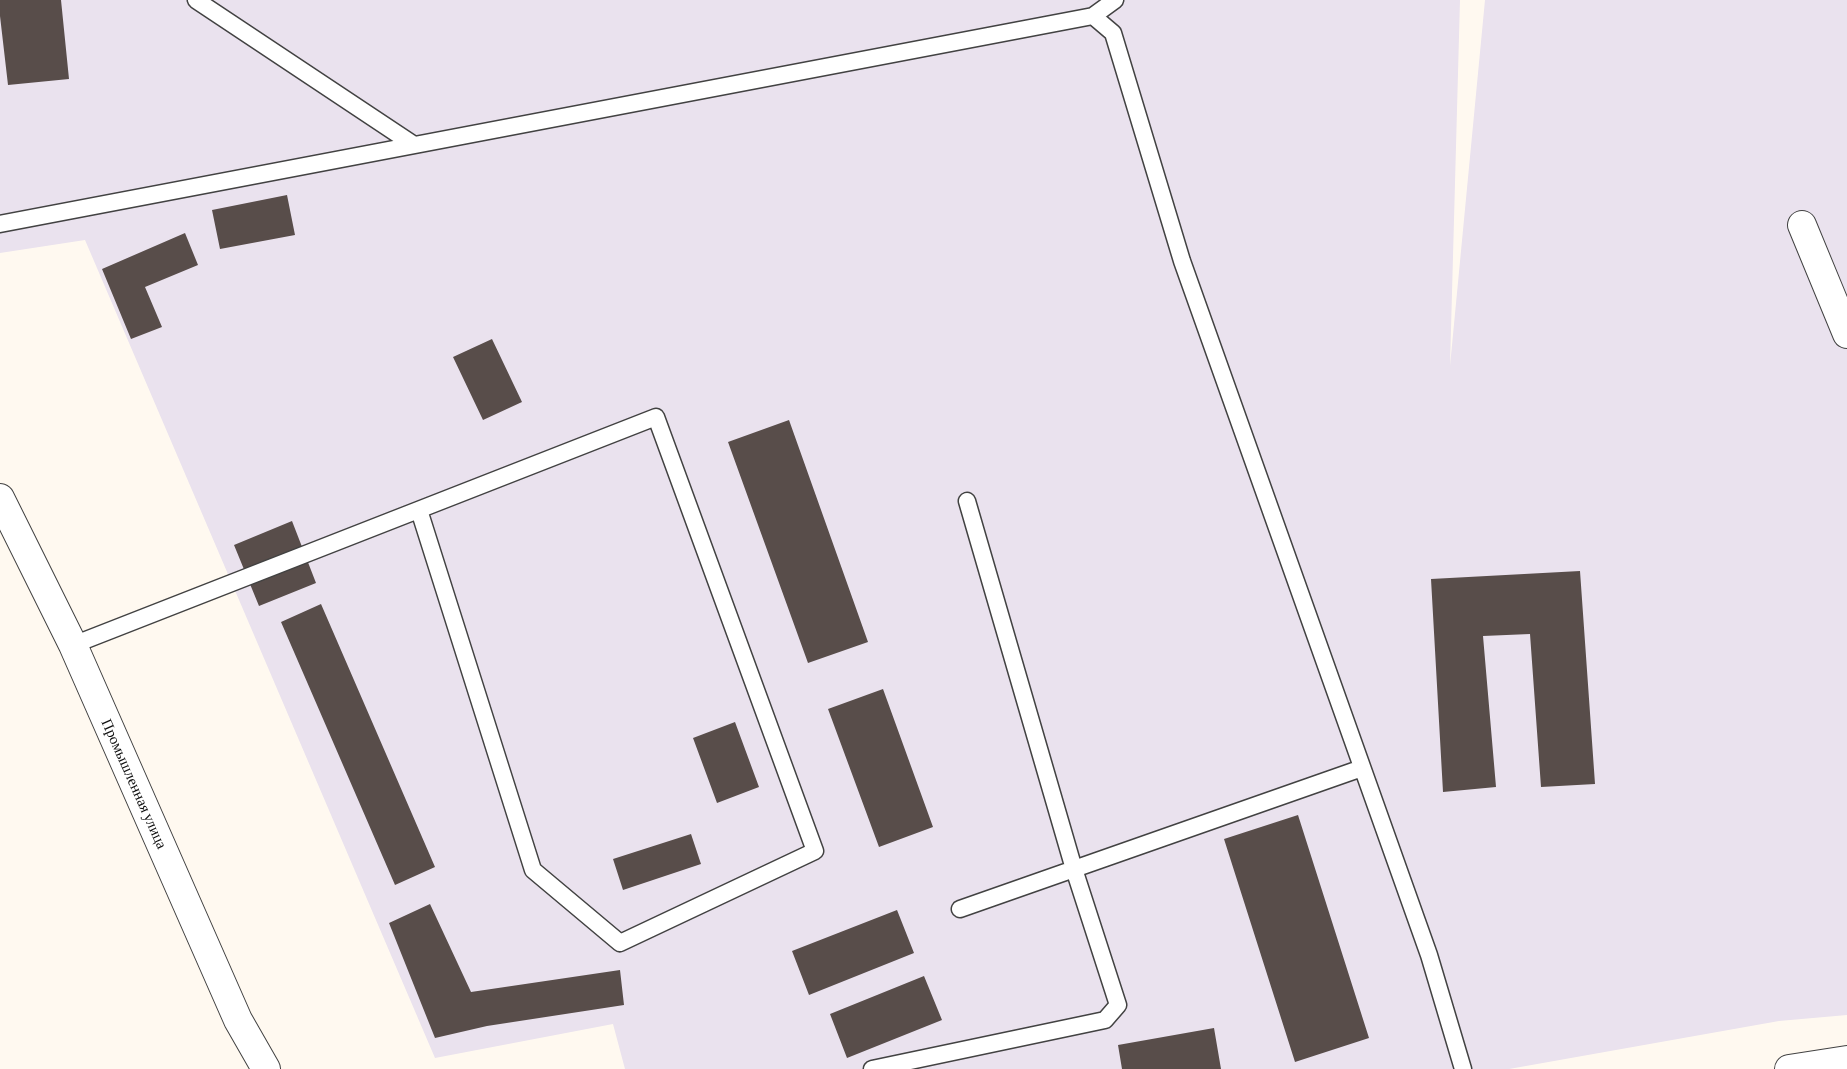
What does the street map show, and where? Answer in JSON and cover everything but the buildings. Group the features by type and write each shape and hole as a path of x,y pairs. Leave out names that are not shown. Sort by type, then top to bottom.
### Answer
{"street":[{"path":"1802,225 1847,334"},
{"name":"Промышленная улица","path":"2,504 73,645 238,1020 266,1069"},
{"path":"1789,1069 1847,1060"}],"lane":[{"path":"196,0 414,145"},
{"path":"0,224 1093,16 1115,0"},
{"path":"1093,16 1113,33 1182,261 1428,955 1463,1069"},
{"path":"73,645 656,417 814,851 620,943 532,870 419,510"},
{"path":"872,1069 1105,1020 1118,1005 1074,869 967,500"},
{"path":"960,909 1362,768"}],"shaded area":[{"path":"0,0 1460,0 1450,366 1485,0 1847,0 1847,1015 1779,1021 1509,1069 625,1069 613,1024 435,1058 85,240 0,253"}]}
